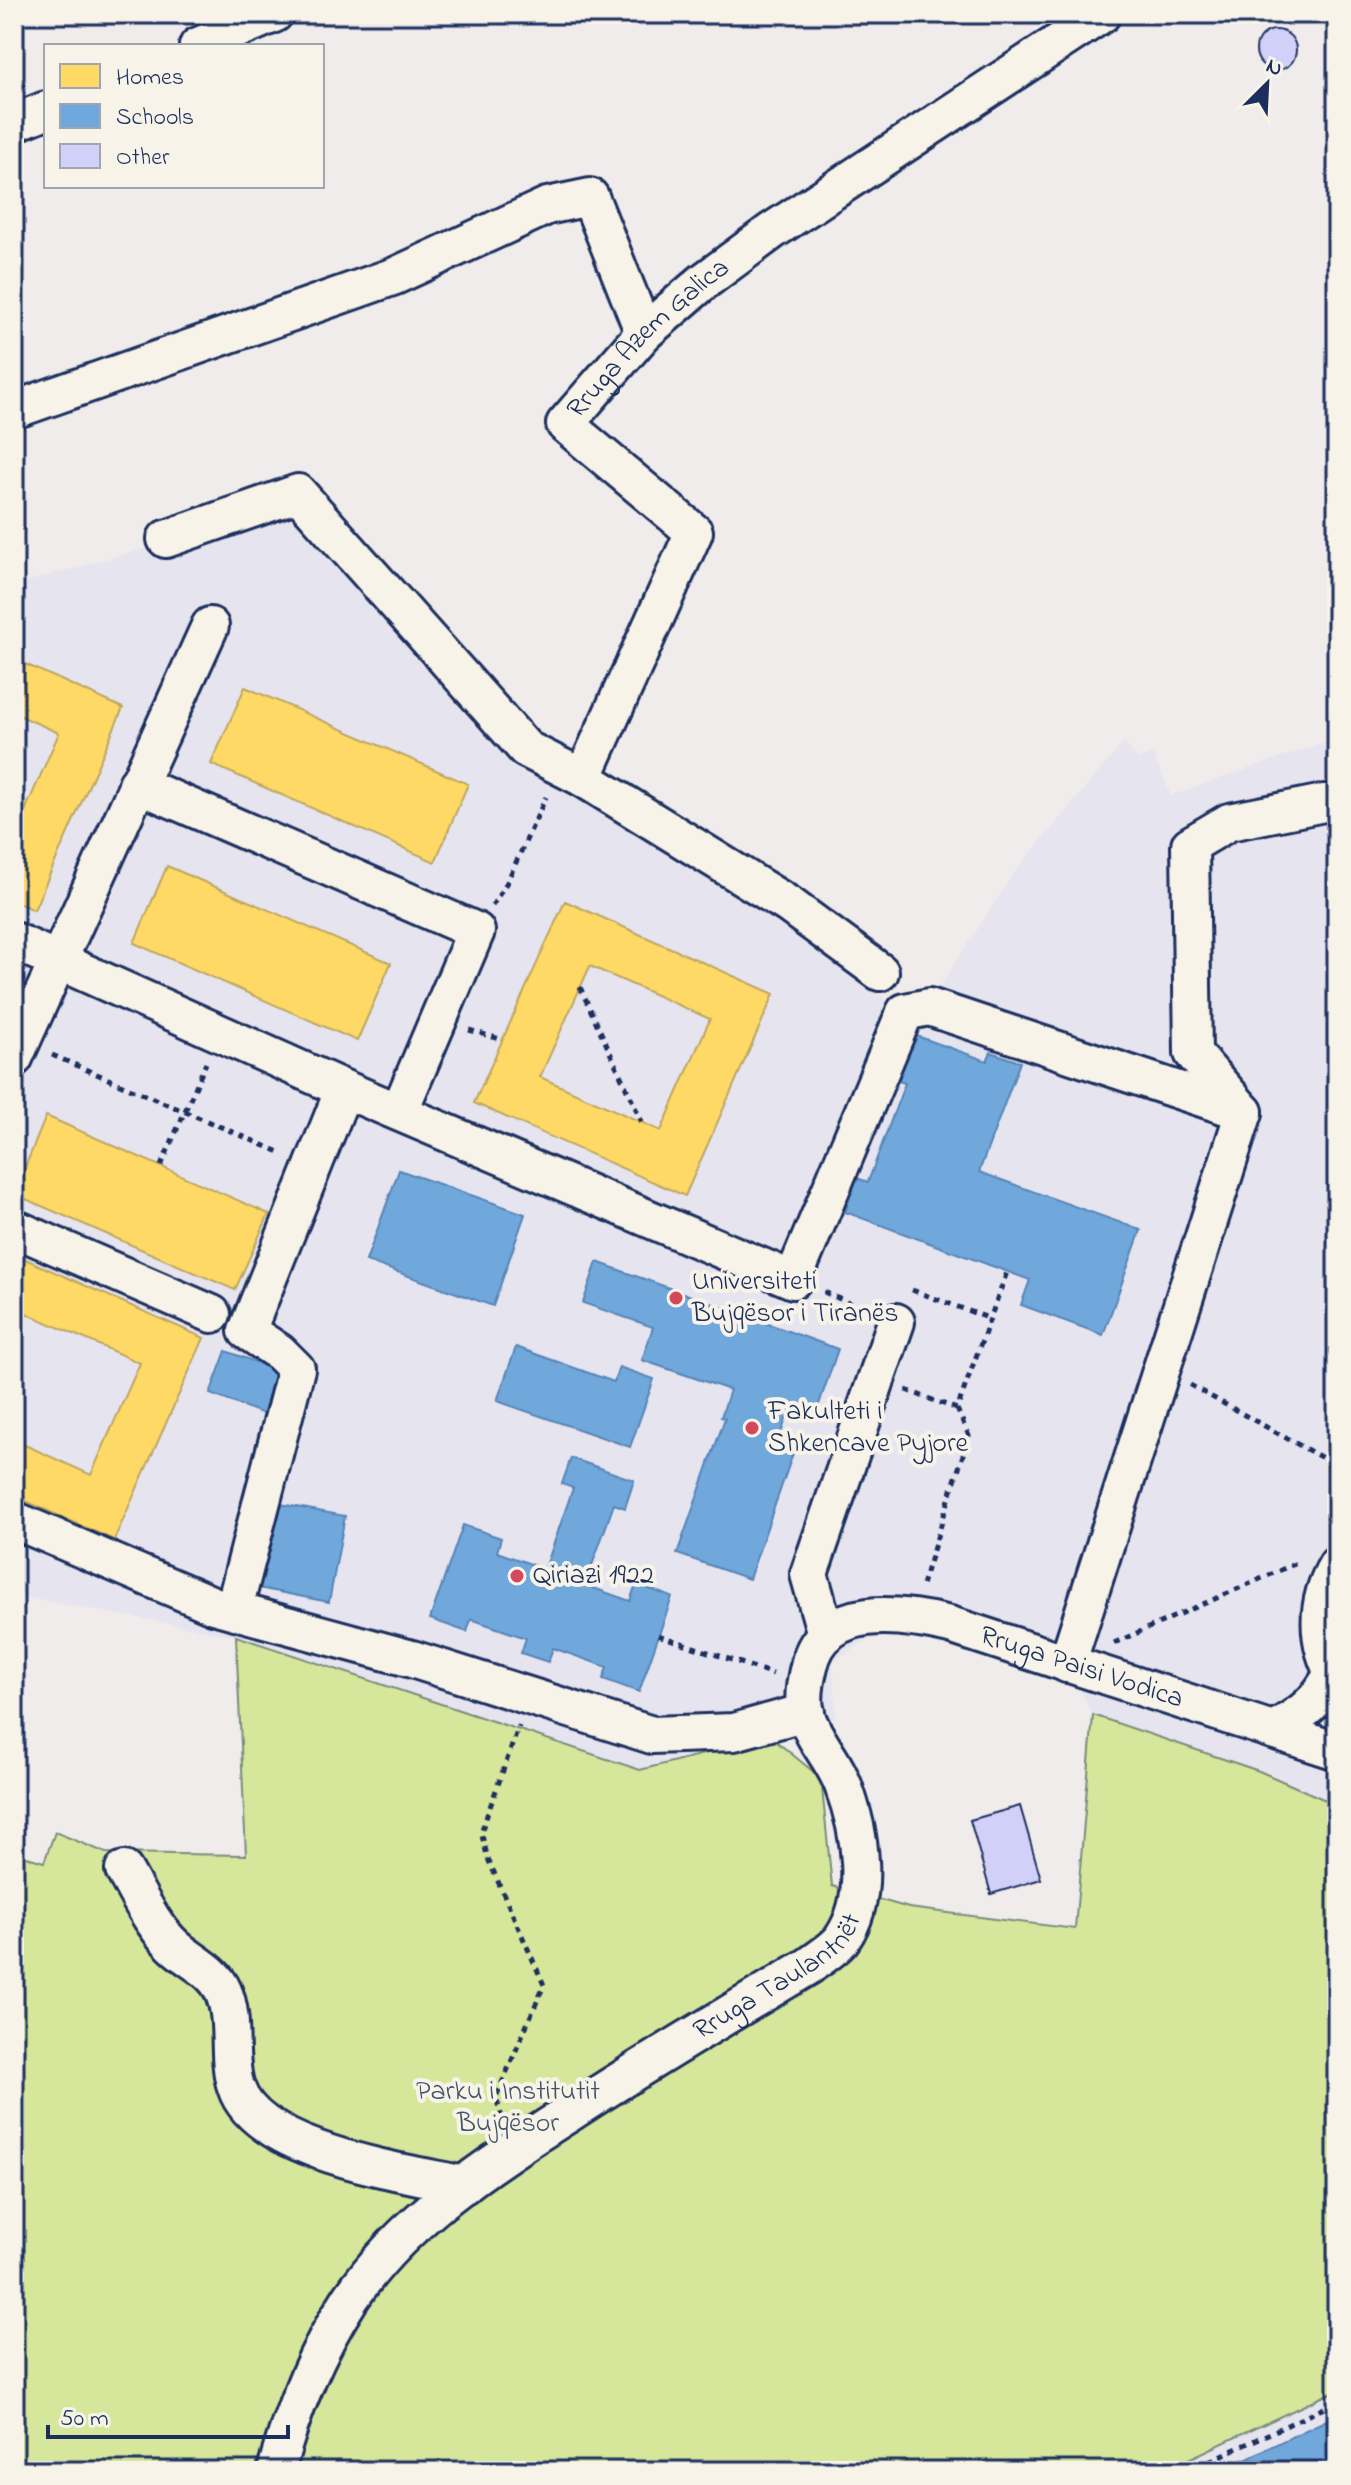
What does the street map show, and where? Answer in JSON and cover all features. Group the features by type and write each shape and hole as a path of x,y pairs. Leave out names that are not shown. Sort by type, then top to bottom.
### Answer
{"street":[{"path":"203,44 274,14"},
{"name":"Rruga Azem Galica","path":"572,773 694,532 565,424 644,333 772,231 1102,14"},
{"path":"14,123 44,111"},
{"path":"14,410 395,276 547,206 590,197 644,333"},
{"path":"166,539 298,493 526,749 572,773 789,905 880,972"},
{"path":"18,1050 210,626"},
{"path":"137,784 476,931 399,1112"},
{"path":"1244,1112 1193,1053 1190,845 1229,822 1324,803 1337,804"},
{"path":"14,941 344,1089 793,1280 905,1012 929,1007 1244,1112"},
{"path":"234,1609 296,1369 279,1352 247,1331 344,1089"},
{"path":"1067,1664 1244,1112"},
{"path":"14,1228 212,1314"},
{"path":"14,1520 213,1605 412,1659 652,1735 734,1732 805,1698 810,1659 826,1634 809,1574 896,1322"},
{"path":"1273,1730 1302,1715 1321,1697 1335,1676 1322,1648 1320,1605 1323,1561"},
{"name":"Rruga Paisi Vodica","path":"826,1634 850,1620 879,1615 912,1616 950,1625 1337,1751"},
{"name":"Rruga Taulantnët","path":"276,2471 292,2410 351,2298 391,2248 464,2185 511,2150 809,1966 841,1941 856,1913 861,1880 854,1831 844,1786 814,1735 805,1698"},
{"path":"124,1870 151,1917 174,1946 209,1972 224,1991 236,2088 252,2113 276,2131 307,2145 464,2185"}],"path":[{"path":"476,931 572,773"},
{"path":"580,987 642,1122"},
{"path":"161,1166 220,1033"},
{"path":"18,1050 313,1166"},
{"path":"912,1616 969,1436 957,1409 1007,1272"},
{"path":"945,1302 988,1318"},
{"path":"1161,1369 1337,1466"},
{"path":"929,1399 957,1409"},
{"path":"1067,1664 1323,1561"},
{"path":"658,1635 805,1698"},
{"path":"511,2150 496,2097 544,1985 488,1859 481,1832 530,1696"},
{"path":"1188,2471 1337,2402"}],"shaded area":[{"name":"Universiteti Bujqësor i Tiranës","path":"297,507 605,811 757,909 887,1000 931,1000 1014,873 1124,742 1138,759 1153,754 1171,796 1337,738 1337,1805 1259,1771 1093,1715 1067,1664 878,1634 833,1660 836,1717 640,1770 236,1636 14,1595 14,585"},
{"path":"1337,2390 1337,2471 1163,2471 1207,2450"}],"green space":[{"name":"Parku i Institutit Bujqësor","path":"236,1636 640,1770 771,1737 821,1778 832,1886 909,1908 1075,1929 1093,1715 1259,1771 1337,1805 1337,2390 1163,2471 14,2471 14,1853 44,1862 55,1832 106,1853 246,1855"}],"building: Homes":[{"path":"14,659 123,708 34,910 14,901 14,836 59,733 14,713"},
{"path":"245,687 468,784 435,862 211,764"},
{"path":"167,866 391,963 357,1041 134,943"},
{"path":"565,901 774,994 685,1196 474,1103","holes":["590,966 710,1019 661,1131 540,1077"]},
{"path":"46,1116 269,1214 235,1290 14,1194"},
{"path":"14,1254 204,1338 114,1540 14,1496 14,1440 91,1475 140,1363 19,1310 14,1320"}],"building: Schools":[{"path":"914,1035 987,1061 991,1052 1020,1062 979,1172 1141,1230 1103,1335 1021,1305 1030,1280 845,1212 857,1178 868,1182 905,1083 898,1081"},
{"path":"399,1170 525,1214 493,1306 366,1261"},
{"name":"Fakulteti i Shkencave Pyjore","path":"597,1262 838,1349 814,1419 789,1411 780,1436 797,1442 749,1579 677,1554 725,1418 721,1417 730,1390 642,1360 653,1327 583,1303"},
{"path":"516,1347 614,1382 619,1367 654,1379 630,1447 497,1401"},
{"path":"226,1351 280,1371 264,1414 210,1394"},
{"name":"Qiriazi 1922","path":"571,1458 634,1480 625,1508 614,1504 585,1585 630,1601 636,1584 672,1597 639,1692 603,1679 607,1667 553,1648 548,1662 521,1653 526,1638 471,1619 467,1632 430,1619 463,1525 501,1538 497,1552 545,1569 573,1488 562,1484"},
{"path":"270,1502 345,1516 329,1602 253,1587"},
{"path":"1337,2415 1337,2471 1220,2471"}],"building: Other":[{"path":"1276,30 1290,36 1296,50 1290,64 1276,70 1262,64 1256,50 1262,36"},
{"path":"1020,1806 1041,1879 991,1894 970,1820"}],"place":[{"name":"Universiteti Bujqësor i Tiranës","path":"676,1298"},
{"name":"Fakulteti i Shkencave Pyjore","path":"752,1428"},
{"name":"Qiriazi 1922","path":"517,1576"}]}
